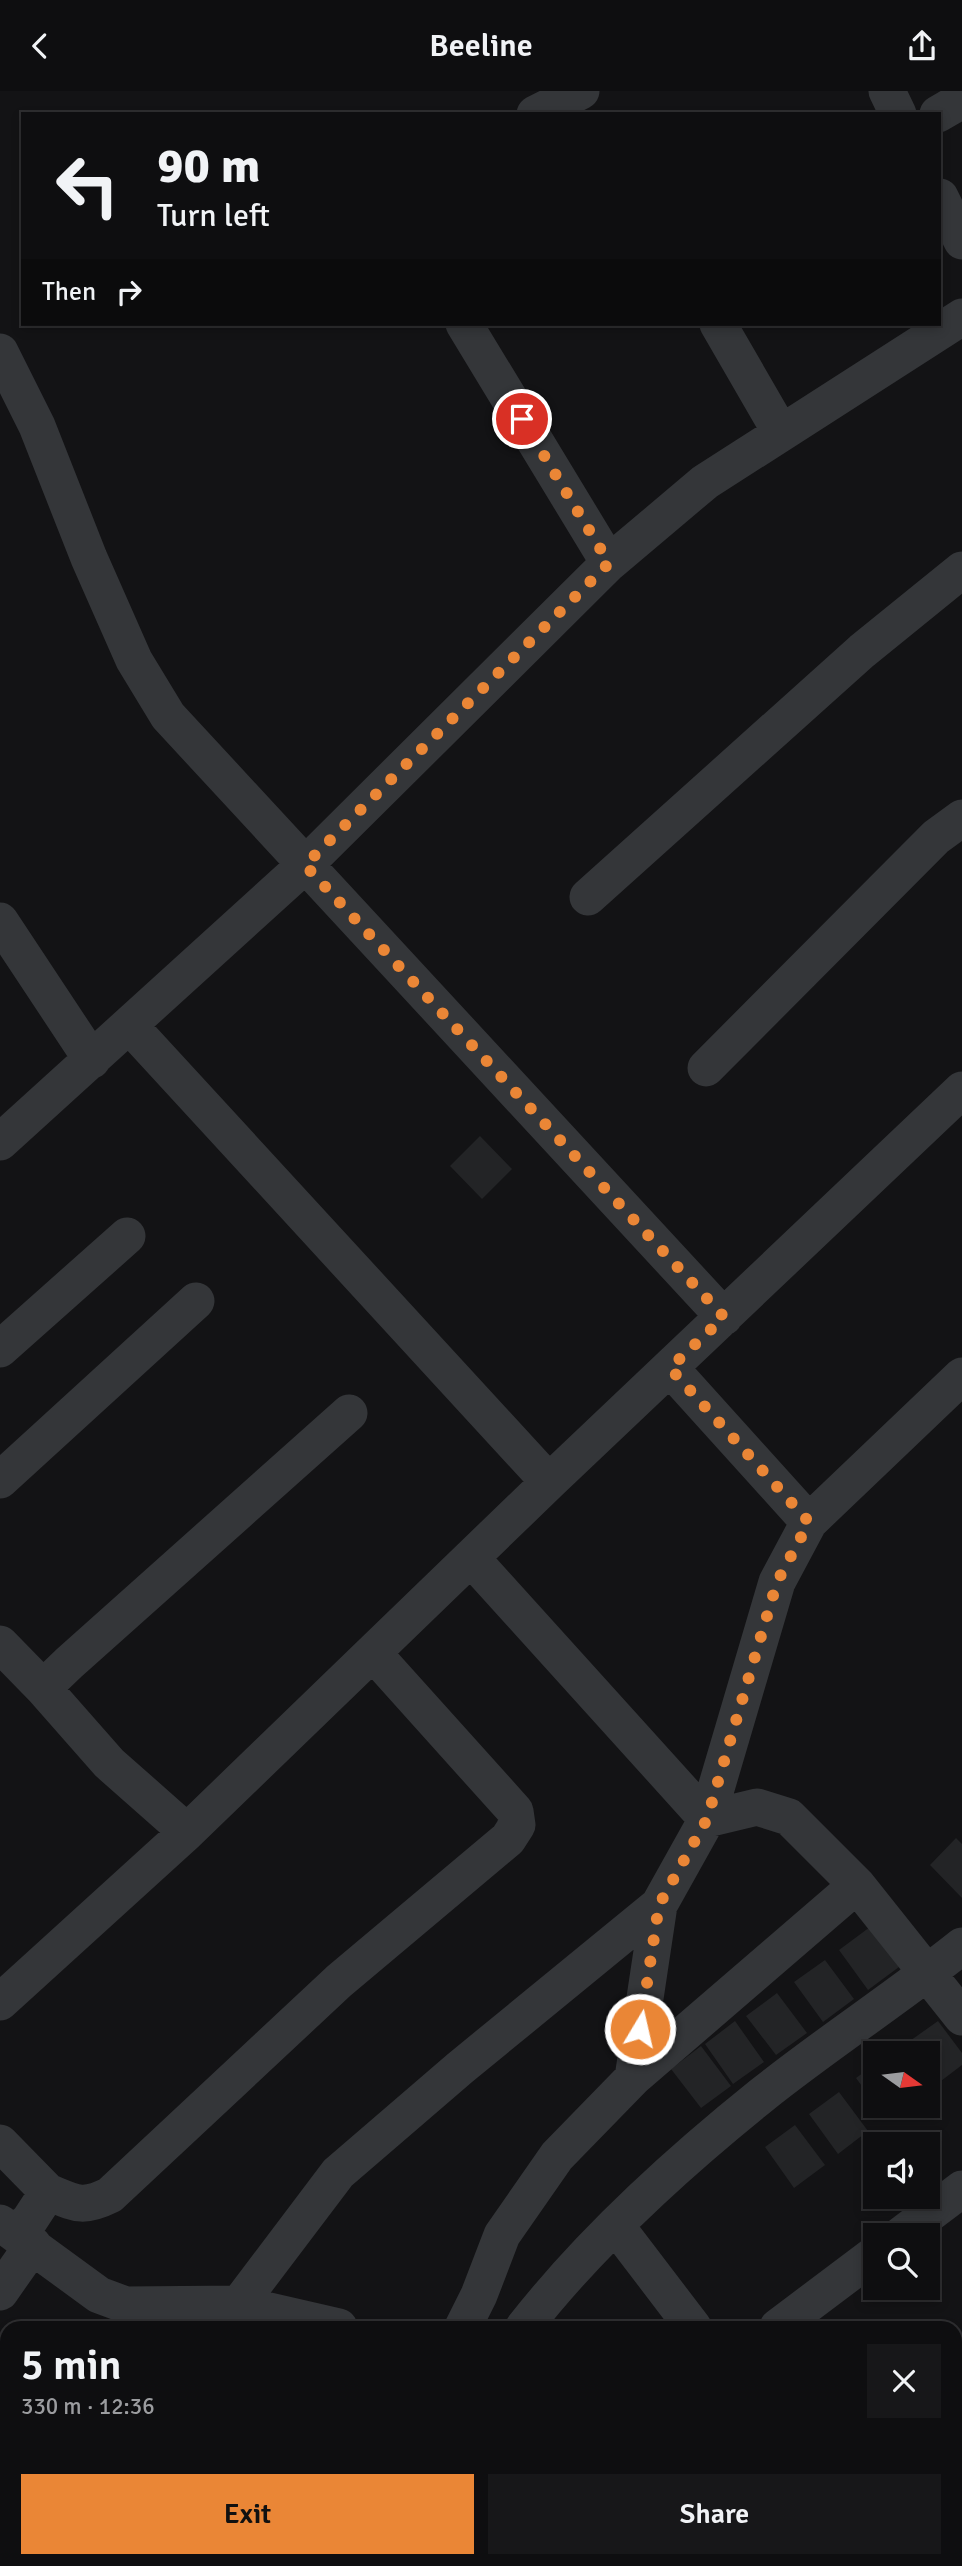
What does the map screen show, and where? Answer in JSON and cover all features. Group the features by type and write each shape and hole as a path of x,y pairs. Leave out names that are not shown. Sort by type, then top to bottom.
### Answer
{"street":[{"path":"539,112 581,91"},
{"path":"887,91 897,112"},
{"path":"941,112 962,100"},
{"path":"941,199 962,241"},
{"path":"0,1142 305,865 609,563 705,482 962,317"},
{"path":"465,326 609,563"},
{"path":"719,326 781,433"},
{"path":"0,352 37,426 89,558 134,660 167,716 724,1317"},
{"path":"588,897 862,651 962,570"},
{"path":"706,1068 936,837 962,818"},
{"path":"0,922 92,1060"},
{"path":"130,1025 549,1482"},
{"path":"0,2003 187,1832 549,1482 962,1090"},
{"path":"0,1349 127,1236"},
{"path":"0,1480 196,1301"},
{"path":"670,1368 809,1522"},
{"path":"633,2078 659,1905 707,1819 777,1582 809,1522 962,1376"},
{"path":"43,1688 349,1413"},
{"path":"471,1558 707,1819"},
{"path":"0,1644 109,1763 187,1832"},
{"path":"0,2143 48,2192 75,2203 94,2203 110,2195 339,1981 508,1839 517,1825 515,1811 373,1653"},
{"path":"707,1819 757,1807 789,1817 857,1885 962,2017"},
{"path":"466,2321 502,2235 557,2156 633,2078 857,1885"},
{"path":"239,2304 338,2173 510,2026 659,1905"},
{"path":"529,2321 559,2282 667,2174 764,2094 962,1946"},
{"path":"917,2223 962,2189"},
{"path":"0,2292 16,2234 29,2221 48,2192"},
{"path":"616,2225 688,2321"},
{"path":"16,2234 99,2295 119,2316 239,2304 313,2321"},
{"path":"786,2321 863,2263"}],"building":[{"path":"480,1136 512,1169 482,1199 450,1166"},
{"path":"956,1838 962,1844 962,1898 930,1865"},
{"path":"870,1927 899,1967 868,1990 839,1950"},
{"path":"825,1960 854,1999 823,2022 794,1982"},
{"path":"777,1993 807,2033 776,2055 746,2016"},
{"path":"735,2021 764,2062 733,2084 705,2044"},
{"path":"938,2021 962,2053 962,2065 940,2082 940,2041 910,2041"},
{"path":"701,2046 731,2086 701,2108 671,2069"},
{"path":"863,2073 863,2088 856,2078"},
{"path":"839,2092 868,2131 863,2132 863,2135 838,2154 809,2114"},
{"path":"795,2125 825,2165 794,2188 765,2147"}],"route":[{"path":"522,419 609,563 305,865 724,1317 670,1368 809,1522 777,1582 707,1819 659,1905 640,2029"}]}
